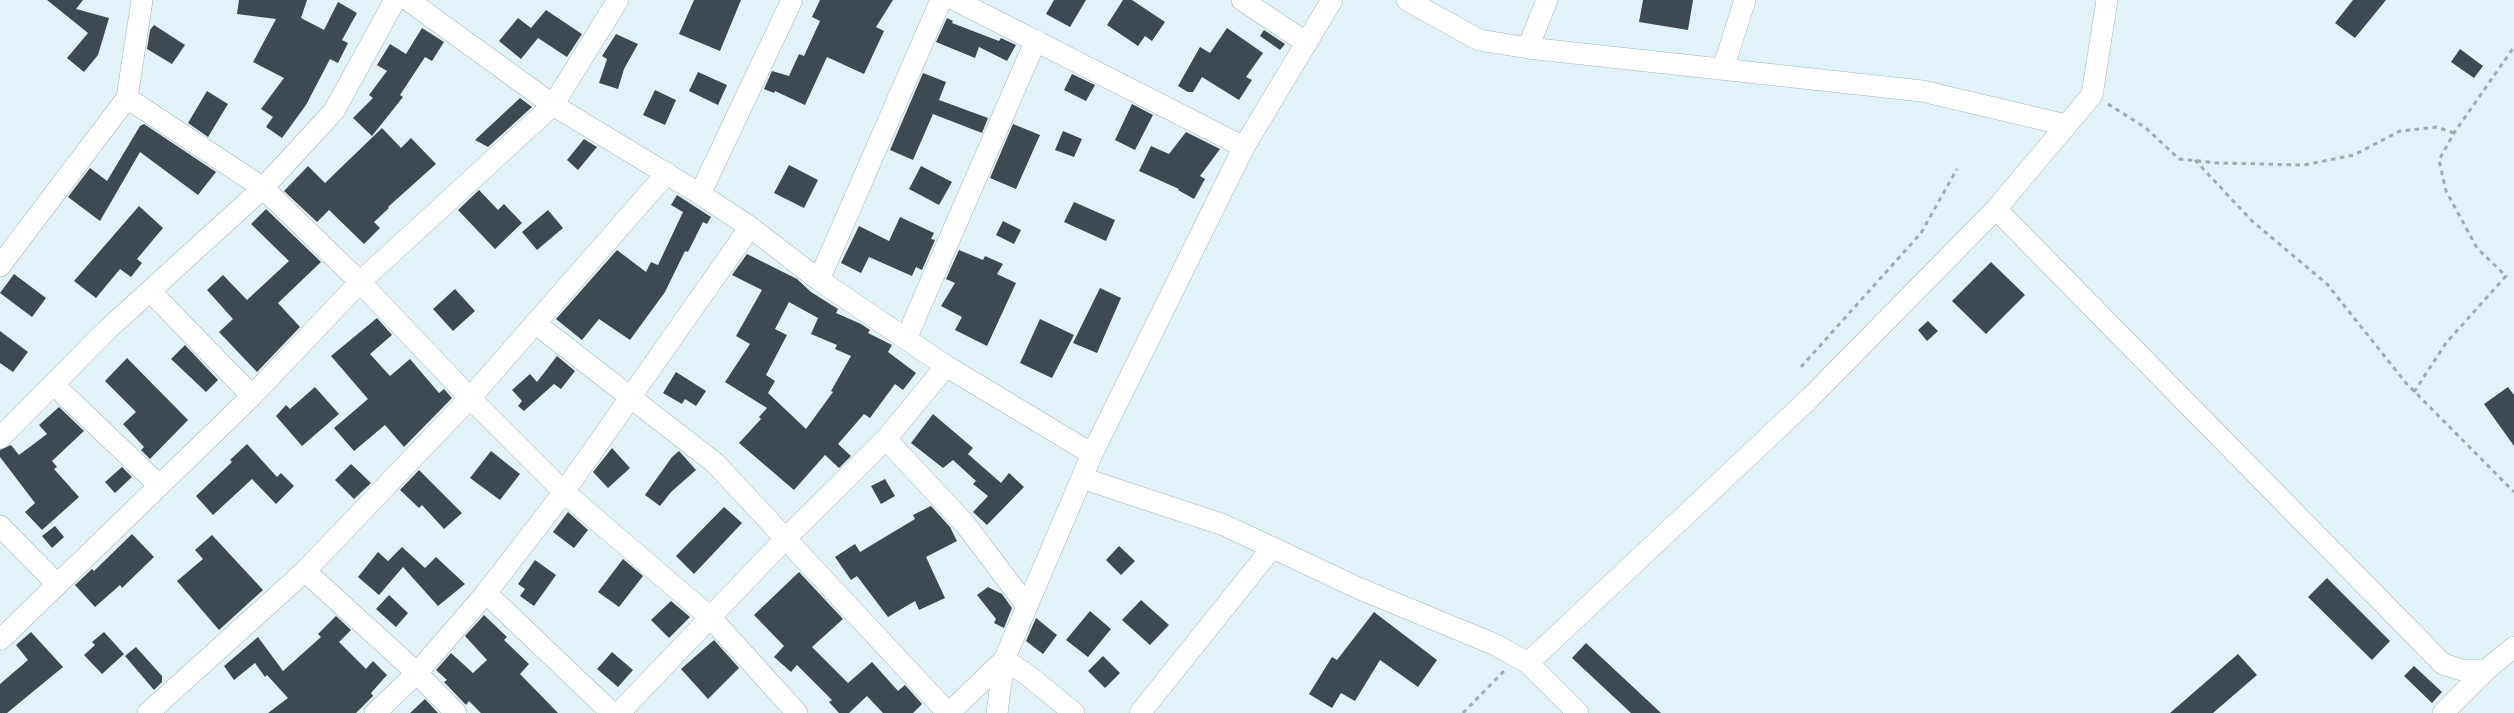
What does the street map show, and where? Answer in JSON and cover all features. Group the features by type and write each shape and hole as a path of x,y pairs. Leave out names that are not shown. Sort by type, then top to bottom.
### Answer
{"street":[{"path":"0,266 127,98 142,0"},
{"path":"0,438 108,329 263,188 334,111 395,0"},
{"path":"408,0 553,105 667,173 750,227 819,280 946,366 1092,454"},
{"path":"0,640 252,396 360,282 553,105 618,0"},
{"path":"700,194 792,0"},
{"path":"819,280 941,0"},
{"path":"955,0 1244,147"},
{"path":"1242,0 1307,43"},
{"path":"997,713 1004,660 1092,454 1244,147 1332,0"},
{"path":"1407,0 1479,40 1528,48 1922,91 2066,125"},
{"path":"1528,48 1547,0"},
{"path":"1723,69 1745,0"},
{"path":"1523,660 1810,398 1996,209 2092,95 2107,0"},
{"path":"906,339 1036,40"},
{"path":"127,98 263,188 360,282 470,398 564,492 711,618 797,713"},
{"path":"148,713 305,571 470,398 667,173"},
{"path":"1996,209 2443,664 2462,670 2486,670"},
{"path":"375,713 417,673 486,593 564,492 750,227"},
{"path":"150,291 252,396"},
{"path":"535,323 714,463 949,713 1004,660"},
{"path":"619,713 786,538 886,439 946,366"},
{"path":"53,384 159,485"},
{"path":"886,439 965,524 1027,606"},
{"path":"1082,478 1224,525 1358,588 1496,645 1523,660 1578,713"},
{"path":"0,526 57,584"},
{"path":"1140,713 1272,548"},
{"path":"305,571 417,673 456,713"},
{"path":"486,593 612,713"},
{"path":"2443,713 2486,670 2514,647"},
{"path":"1004,660 1025,673 1074,713"}],"path":[{"path":"2414,392 2446,343 2506,276 2477,248 2446,192 2439,160 2454,133 2514,47"},
{"path":"2092,95 2146,128 2179,159 2304,165 2354,155 2400,131 2437,127 2454,133"},
{"path":"2194,160 2252,222 2327,284 2414,392 2514,492"},
{"path":"1801,367 1921,233 1957,169"},
{"path":"1463,713 1523,660"}],"building":[{"path":"47,0 83,0 76,9 109,18 98,55 84,72 67,58 88,33"},
{"path":"239,0 307,0 301,18 324,30 338,2 357,13 342,40 348,43 338,63 330,59 306,105 282,138 266,127 273,117 261,109 284,78 253,62 276,19 237,14"},
{"path":"694,0 741,0 720,51 679,34"},
{"path":"820,0 893,0 876,27 884,31 864,74 827,57 805,105 775,91 774,93 764,89 772,71 789,76 799,54 804,56 820,21 812,17"},
{"path":"1054,0 1086,0 1070,27 1046,14"},
{"path":"1123,0 1132,0 1165,22 1152,41 1145,36 1138,46 1107,25"},
{"path":"1643,0 1693,0 1688,30 1639,22"},
{"path":"2353,0 2386,0 2355,38 2335,23"},
{"path":"546,10 582,34 567,57 538,38 521,59 499,41 518,18 531,28"},
{"path":"947,18 953,21 952,23 1016,45 1007,61 979,47 975,58 936,42"},
{"path":"154,25 185,45 172,64 147,49 150,30"},
{"path":"422,28 444,42 432,61 425,57 400,95 403,97 372,136 353,118 373,98 369,95 387,71 377,65 390,44 406,54"},
{"path":"1227,28 1263,53 1246,77 1252,80 1239,100 1202,77 1193,92 1188,92 1178,86 1200,47 1210,53"},
{"path":"1264,30 1285,44 1280,50 1260,36"},
{"path":"616,34 638,44 624,69 618,89 599,83 607,59 602,56"},
{"path":"2460,49 2483,66 2474,78 2451,62"},
{"path":"698,72 727,85 718,105 689,91"},
{"path":"923,73 946,82 939,100 988,118 982,133 933,114 913,160 890,150"},
{"path":"1072,74 1095,85 1086,101 1064,90"},
{"path":"655,90 676,100 665,125 643,115"},
{"path":"207,91 228,104 208,137 188,123"},
{"path":"520,98 532,107 488,147 475,140"},
{"path":"1132,104 1153,115 1135,150 1115,140"},
{"path":"144,124 216,172 198,195 140,152 100,221 68,197 90,168 107,181 140,126"},
{"path":"1013,124 1040,135 1016,189 990,178"},
{"path":"382,128 401,148 411,138 436,164 374,222 380,228 364,244 329,210 317,222 284,191 308,166 325,183"},
{"path":"1063,131 1082,139 1074,157 1055,150"},
{"path":"1186,132 1220,149 1200,176 1205,179 1194,199 1179,189 1139,171 1151,146 1169,154"},
{"path":"584,139 597,147 578,170 567,160"},
{"path":"789,165 818,180 804,208 774,193"},
{"path":"921,166 952,182 939,205 909,189"},
{"path":"479,190 498,210 504,204 522,223 495,249 458,210"},
{"path":"677,195 711,217 707,224 703,222 688,252 685,251 665,292 630,340 599,319 582,340 556,319 617,250 646,272 651,262 658,265 683,212 671,205"},
{"path":"1074,202 1115,220 1106,241 1064,222"},
{"path":"139,206 163,228 137,259 142,263 131,277 120,269 96,298 74,281"},
{"path":"266,209 321,262 278,303 300,327 257,372 219,332 233,319 207,290 223,275 247,300 289,261 251,224"},
{"path":"548,210 563,228 537,250 522,232"},
{"path":"900,217 934,233 931,239 935,240 922,270 916,267 912,276 869,257 861,273 841,263 859,226 889,241"},
{"path":"1003,221 1021,230 1014,244 996,235"},
{"path":"959,250 983,260 985,256 1003,264 997,274 1016,283 987,346 955,330 962,317 941,306 955,283 946,279"},
{"path":"747,254 797,279 811,292 838,309 836,313 861,324 870,330 868,333 892,345 888,352 916,373 903,390 895,384 870,418 864,414 838,444 851,456 839,468 825,455 794,490 739,443 761,419 759,417 767,408 725,382 750,344 736,336 762,290 732,275","holes":["789,302 818,318 811,334 837,345 835,349 851,356 831,391 833,392 806,429 768,393 775,381 766,375 787,335 775,329"]},
{"path":"1991,262 2025,295 1986,334 1952,301"},
{"path":"14,274 46,298 32,317 0,293"},
{"path":"1100,288 1121,298 1097,353 1073,343"},
{"path":"455,289 475,311 453,331 433,309"},
{"path":"377,318 392,335 370,354 390,376 410,359 439,393 444,389 452,398 404,447 385,425 354,451 334,428 368,399 331,356"},
{"path":"1040,319 1074,335 1052,378 1020,363"},
{"path":"1928,321 1938,331 1927,341 1918,330"},
{"path":"0,331 28,352 13,372 0,363"},
{"path":"185,345 218,380 206,392 171,359"},
{"path":"557,356 575,371 561,389 554,384 524,411 518,406 522,401 512,390 530,374 537,382"},
{"path":"127,358 188,420 150,459 141,450 144,447 123,424 136,412 105,381"},
{"path":"676,372 706,391 696,406 685,399 682,404 663,393"},
{"path":"315,387 339,414 302,446 276,416 286,405 290,409"},
{"path":"2508,387 2514,395 2514,446 2484,404"},
{"path":"59,407 84,431 52,461 57,467 54,469 79,497 42,530 25,512 35,503 0,457 0,450 11,445 19,455 47,434 39,425"},
{"path":"933,414 973,448 968,454 1001,483 1009,473 1024,487 987,525 973,512 988,496 973,484 976,481 953,460 943,468 911,443"},
{"path":"247,444 277,477 281,473 294,486 276,504 252,479 213,515 196,496 232,462 230,460"},
{"path":"612,448 630,468 608,488 593,472"},
{"path":"491,451 520,474 500,500 470,478"},
{"path":"679,451 696,470 671,492 660,506 645,495 672,457"},
{"path":"351,464 371,483 354,499 335,480"},
{"path":"122,467 132,477 115,493 105,482"},
{"path":"419,470 462,513 444,529 422,505 419,508 400,490"},
{"path":"885,479 895,496 881,504 871,486"},
{"path":"931,506 950,527 957,541 926,557 945,598 919,610 915,601 888,617 857,576 851,580 835,557 855,544 860,552 915,519 913,515"},
{"path":"724,507 742,523 694,574 676,556"},
{"path":"568,512 588,530 574,548 553,532"},
{"path":"55,526 64,537 52,548 42,536"},
{"path":"132,534 154,557 122,588 120,585 95,607 75,585 92,569 94,571"},
{"path":"212,535 263,590 219,630 177,581 203,559 195,550"},
{"path":"1119,546 1135,561 1121,575 1106,560"},
{"path":"402,547 425,568 436,557 465,584 438,606 403,567 379,595 358,577 378,552 388,561"},
{"path":"623,559 643,576 619,607 598,592"},
{"path":"535,560 556,575 534,606 520,596 525,589 518,584"},
{"path":"799,572 843,619 812,647 848,683 872,662 898,691 905,685 922,704 913,713 883,713 867,696 849,713 839,713 829,702 832,700 797,665 791,672 774,657 784,646 754,615"},
{"path":"2327,578 2390,641 2372,660 2308,597"},
{"path":"988,587 1002,594 1012,608 1004,628 994,623 996,619 977,595"},
{"path":"389,595 408,613 396,627 376,609"},
{"path":"1141,600 1169,625 1150,645 1122,620"},
{"path":"671,601 690,617 669,638 651,620"},
{"path":"1090,611 1111,629 1088,657 1066,640"},
{"path":"1374,612 1437,660 1418,687 1380,660 1355,701 1341,693 1332,708 1309,694 1332,657 1337,660"},
{"path":"484,615 507,637 504,640 529,664 520,674 558,713 481,713 469,701 466,705 444,682 447,680 436,670 451,653 473,673 487,660 465,636"},
{"path":"336,616 351,630 339,642 366,669 373,661 387,675 371,693 373,696 356,713 268,713 288,698 267,675 265,677 255,663 234,680 224,666 258,637 283,671 321,637 318,634"},
{"path":"1036,618 1057,635 1043,654 1026,641"},
{"path":"31,632 63,667 7,713 0,713 0,684 28,660 16,645"},
{"path":"104,632 124,654 102,674 84,655 95,645 92,642"},
{"path":"714,640 739,668 708,699 681,669"},
{"path":"1586,643 1661,713 1631,713 1572,658"},
{"path":"136,647 162,676 162,682 154,690 125,656"},
{"path":"612,652 633,670 618,687 597,669"},
{"path":"2238,654 2257,675 2213,713 2170,713"},
{"path":"1103,656 1120,673 1105,688 1088,671"},
{"path":"2414,666 2442,692 2432,703 2404,676"},
{"path":"425,699 438,713 410,713"}]}
